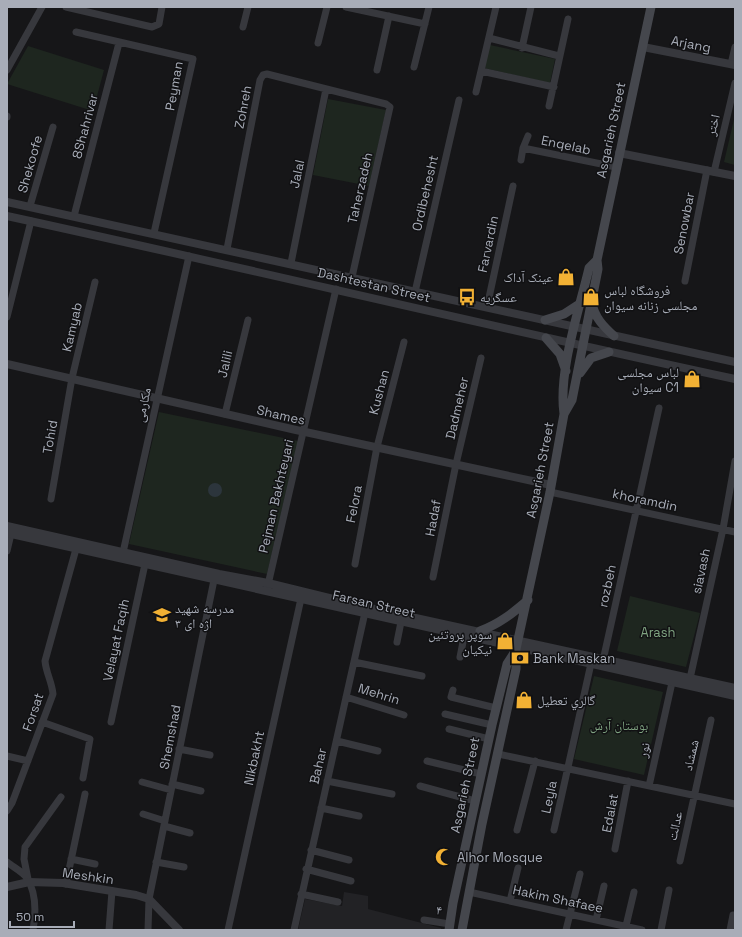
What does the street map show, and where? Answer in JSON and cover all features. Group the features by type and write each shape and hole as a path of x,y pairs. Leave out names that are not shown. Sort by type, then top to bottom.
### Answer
{"main road":[{"name":"Asgarieh Street","path":"564,414 572,400 598,269 597,260 619,153 652,7"},
{"name":"Asgarieh Street","path":"450,927 492,724 507,664 516,649 528,600 551,488 564,414 562,398 571,343 589,268 597,260"},
{"path":"592,300 596,315 614,336"},
{"path":"545,320 564,314 581,303"},
{"path":"546,338 560,354 566,372"},
{"path":"576,379 592,358 609,352"},
{"path":"480,631 493,627 509,617 528,600"},
{"name":"Asgarieh Street","path":"462,930 516,669 516,649"}],"street":[{"path":"7,70 42,7"},
{"path":"66,7 152,27 159,24 162,7"},
{"path":"243,28 248,7"},
{"path":"318,43 327,7"},
{"path":"346,7 425,24"},
{"path":"414,67 429,7"},
{"path":"476,92 496,7"},
{"path":"522,48 531,7"},
{"path":"377,70 388,16"},
{"path":"549,106 568,19"},
{"name":"Peyman","path":"76,32 190,58 193,61 154,233"},
{"path":"489,38 522,48 560,56"},
{"name":"8Shahrivar","path":"74,216 119,43"},
{"name":"Arjang","path":"643,47 733,64"},
{"path":"733,64 735,47"},
{"path":"482,71 554,86"},
{"name":"Zohreh","path":"227,249 260,80 263,75 267,74 389,104"},
{"name":"اختر","path":"710,171 735,84"},
{"name":"Jalal","path":"291,263 326,89"},
{"name":"Ordibehesht","path":"415,292 459,100"},
{"name":"Taherzadeh","path":"352,277 390,107 389,104"},
{"name":"Shekoofe","path":"30,206 53,127"},
{"name":"Enqelab","path":"528,136 523,148 616,167"},
{"path":"521,160 523,148"},
{"path":"619,153 735,176"},
{"name":"Senowbar","path":"685,281 710,171"},
{"name":"Farvardin","path":"487,307 513,186"},
{"name":"Dashtestan Street","path":"7,202 142,230 415,292 735,362"},
{"name":"Dashtestan Street","path":"7,216 336,289 546,338 735,379"},
{"path":"7,317 31,221"},
{"path":"140,245 142,230"},
{"name":"مکارمی","path":"123,555 189,256"},
{"name":"Kamyab","path":"72,378 95,282"},
{"name":"Pejman Bakhteyari","path":"267,588 336,289"},
{"name":"Jalili","path":"226,414 248,320"},
{"name":"Kushan","path":"377,447 404,342"},
{"name":"Dadmeher","path":"456,464 481,358"},
{"name":"Shames","path":"7,364 303,432 456,464 551,488"},
{"name":"Tohid","path":"51,499 72,378"},
{"name":"rozbeh","path":"602,667 635,510 659,408"},
{"name":"Felora","path":"355,564 377,447"},
{"name":"siavash","path":"690,681 723,529 735,461"},
{"name":"Hadaf","path":"433,577 456,464"},
{"name":"khoramdin","path":"551,488 635,510 735,532"},
{"name":"Farsan Street","path":"7,526 123,555 402,619 516,649 602,667 735,688"},
{"path":"7,552 9,534"},
{"name":"Farsan Street","path":"9,534 76,549 123,555 145,564 214,580 267,588"},
{"name":"Forsat","path":"7,811 12,803 53,694 52,684 46,672 45,661 76,549"},
{"name":"Velayat Faqih","path":"110,722 145,564"},
{"name":"Shemshad","path":"148,930 149,899 214,580"},
{"name":"Nikbakht","path":"228,930 301,596"},
{"name":"Bahar","path":"294,930 306,869 366,611"},
{"path":"397,642 402,619"},
{"name":"Farsan Street","path":"402,619 480,631 519,639 604,658 673,678"},
{"path":"460,657 464,636"},
{"name":"Leyla","path":"554,830 592,655"},
{"path":"354,662 422,676"},
{"name":"نور","path":"649,786 673,678"},
{"name":"Farsan Street","path":"690,681 735,696"},
{"path":"453,690 451,697 496,708"},
{"name":"Mehrin","path":"346,697 404,715"},
{"path":"445,714 492,724"},
{"name":"شمشاد","path":"693,795 711,720"},
{"path":"42,722 90,739 83,778"},
{"path":"449,729 489,739"},
{"path":"337,740 378,751"},
{"path":"179,749 210,755"},
{"path":"498,754 735,804"},
{"path":"7,756 28,761"},
{"path":"427,761 481,774"},
{"path":"517,830 535,761"},
{"path":"327,781 392,794"},
{"name":"Edalat","path":"615,849 628,781"},
{"path":"142,782 201,791"},
{"path":"420,786 475,801"},
{"path":"66,884 86,794"},
{"name":"عدالت","path":"680,861 693,795"},
{"path":"33,930 37,911 28,881 24,859 25,847 61,797"},
{"path":"321,808 359,816"},
{"path":"143,814 164,824 190,832"},
{"path":"311,850 348,860"},
{"path":"71,859 95,864"},
{"path":"7,862 28,881"},
{"path":"156,862 184,867"},
{"path":"510,901 518,868"},
{"path":"306,869 351,881"},
{"path":"566,930 580,874"},
{"name":"Meshkin","path":"7,888 28,881 66,884 112,891 149,899"},
{"path":"596,920 604,886"},
{"path":"661,930 669,890"},
{"path":"109,930 112,891"},
{"name":"Hakim Shafaee","path":"469,892 596,920 625,928 642,930"},
{"path":"625,928 634,892"},
{"path":"301,894 338,902"},
{"path":"149,899 179,930"},
{"path":"730,930 733,915"},
{"name":"۴","path":"424,920 450,927"}],"shaded area":[{"path":"215,483 220,485 222,490 220,495 215,497 210,495 208,490 210,485"},
{"path":"344,892 368,896 368,909 441,928 441,930 298,930 305,899 342,906"}],"green space":[{"path":"490,45 555,59 550,83 484,68"},
{"path":"28,46 104,70 93,111 7,84"},
{"path":"328,99 386,110 369,186 313,175"},
{"path":"735,115 735,165 724,162"},
{"path":"159,412 298,441 267,574 129,544"},
{"name":"Arash","path":"630,596 700,613 686,667 617,651"},
{"name":"بوستان آرش","path":"594,676 663,692 644,775 574,759"}],"place":[{"name":"عینک آداک","path":"566,277"},
{"name":"عسگریه","path":"467,297"},
{"name":"فروشگاه لباس مجلسی زنانه سیوان","path":"591,297"},
{"name":"لباس مجلسی سیوان C1","path":"692,379"},
{"name":"مدرسه شهید اژه ای ۳","path":"162,615"},
{"name":"سوپر پروتئین نیکیان","path":"505,641"},
{"name":"Bank Maskan","path":"520,658"},
{"name":"گالري تعطيل","path":"524,700"},
{"name":"Alhor Mosque","path":"444,857"}]}
